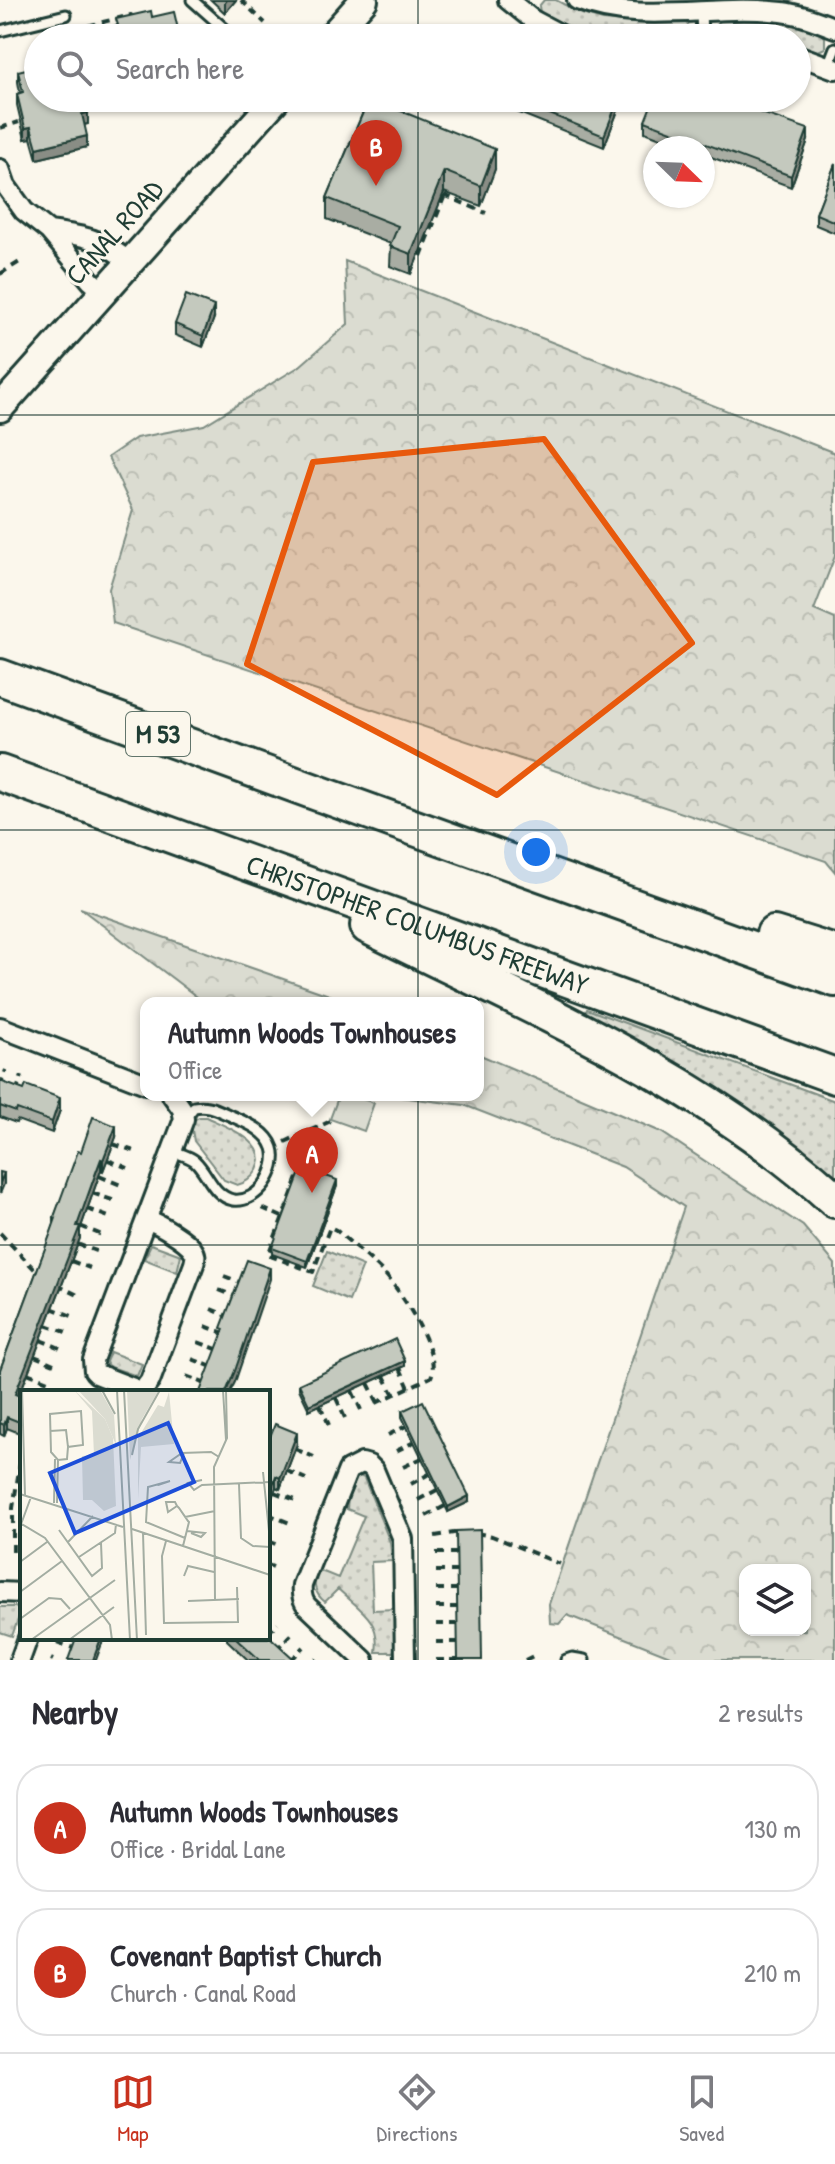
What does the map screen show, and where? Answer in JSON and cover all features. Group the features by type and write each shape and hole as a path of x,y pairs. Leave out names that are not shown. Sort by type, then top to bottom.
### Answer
{"highway":[{"name":"M 53","path":"0,677 835,979"},
{"name":"CHRISTOPHER COLUMBUS FREEWAY","path":"0,773 835,1076"},
{"path":"315,792 835,953"},
{"path":"209,849 572,1026 653,1069 754,1135 835,1200"}],"street":[{"path":"343,24 364,0"},
{"path":"577,0 593,6 636,12 783,12 835,28"},
{"path":"520,4 542,24"},
{"path":"811,60 831,68"},
{"name":"CANAL ROAD","path":"0,408 265,112"},
{"path":"0,169 6,186 24,211 49,231 104,292"},
{"path":"49,231 87,236 130,263"},
{"path":"0,1027 140,1082"},
{"path":"146,1219 193,1248 196,1255 150,1381 143,1390 138,1390 101,1377 94,1371 93,1365 146,1219 184,1119 177,1101"},
{"path":"364,1660 307,1606 301,1592 348,1470 362,1463 374,1470 403,1539 405,1660"},
{"path":"0,1592 20,1593"},
{"path":"20,1660 27,1640"}],"lane":[{"path":"192,0 219,24"},
{"path":"701,11 701,24"},
{"path":"29,24 66,15"},
{"path":"0,31 24,25"},
{"path":"831,68 835,48"},
{"path":"172,1151 192,1159 222,1195 233,1200 243,1200 268,1180 274,1160 273,1148 264,1134 251,1125 193,1101"},
{"path":"184,1119 194,1107 209,1106"},
{"path":"566,1660 584,1660"}],"path":[{"path":"241,0 265,23"},
{"path":"95,24 131,15 134,24"},
{"path":"0,128 19,122"},
{"path":"434,191 486,213"},
{"path":"421,256 445,195"},
{"path":"0,274 23,260"},
{"path":"0,1086 6,1070"},
{"path":"14,1097 22,1076"},
{"path":"285,1142 333,1120"},
{"path":"113,1144 134,1151"},
{"path":"108,1160 128,1168"},
{"path":"303,1165 268,1255 313,1272 330,1227 336,1230 374,1264 398,1291 428,1346 434,1365 431,1377 376,1403 368,1383"},
{"path":"99,1176 121,1185"},
{"path":"92,1193 115,1201"},
{"path":"262,1208 282,1217"},
{"path":"87,1209 109,1217"},
{"path":"80,1226 102,1235"},
{"path":"0,1233 44,1278"},
{"path":"77,1244 96,1251"},
{"path":"71,1261 90,1268"},
{"path":"224,1276 242,1283"},
{"path":"58,1285 80,1296"},
{"path":"219,1290 237,1297"},
{"path":"51,1308 72,1316"},
{"path":"211,1309 230,1317"},
{"path":"46,1325 66,1332"},
{"path":"205,1326 224,1333"},
{"path":"40,1340 60,1348"},
{"path":"198,1342 221,1351"},
{"path":"34,1356 54,1364"},
{"path":"192,1359 214,1368"},
{"path":"400,1368 409,1388"},
{"path":"27,1373 48,1381"},
{"path":"186,1376 208,1384"},
{"path":"384,1376 394,1395"},
{"path":"352,1391 361,1410"},
{"path":"336,1398 345,1418"},
{"path":"320,1405 329,1425"},
{"path":"388,1435 406,1426"},
{"path":"396,1451 414,1442"},
{"path":"295,1449 314,1457"},
{"path":"403,1467 422,1458"},
{"path":"13,1552 13,1508 20,1461"},
{"path":"287,1471 306,1479"},
{"path":"411,1484 429,1474"},
{"path":"418,1500 437,1490"},
{"path":"274,1492 298,1501"},
{"path":"426,1516 445,1506"},
{"path":"270,1515 290,1523"},
{"path":"435,1536 457,1532 492,1536 560,1564"},
{"path":"270,1542 281,1546"},
{"path":"436,1553 456,1553"},
{"path":"436,1571 456,1571"},
{"path":"436,1589 457,1589"},
{"path":"436,1607 457,1607"},
{"path":"270,1631 278,1623"},
{"path":"436,1624 457,1624"},
{"path":"274,1652 291,1634"},
{"path":"57,1642 76,1649"},
{"path":"436,1642 457,1642"},
{"path":"291,1660 304,1647"},
{"path":"525,1660 533,1656"},
{"path":"436,1660 458,1660"}],"highlighted area":[{"path":"544,439 692,643 497,795 247,664 313,462"}],"green space":[{"path":"544,0 556,0 582,14 603,20 643,24 559,24 540,13 539,6"},
{"path":"763,20 790,24 717,24 720,21"},
{"path":"811,30 825,37 825,48 816,52 811,50"},
{"path":"345,261 835,453 835,556 814,610 835,619 835,872 826,861 113,623 109,589 133,510 108,457 136,438 204,425 300,366 348,324"},
{"path":"80,908 335,997 197,997"},
{"path":"587,1009 835,1101 835,1185 584,1017"},
{"path":"484,1057 661,1132 803,1226 835,1264 835,1660 680,1660 567,1615 559,1624 550,1623 549,1604 684,1207 623,1167 464,1105 432,1101 484,1101"},
{"path":"337,1101 374,1103 364,1131 330,1119"},
{"path":"199,1117 224,1125 252,1143 260,1160 257,1170 248,1180 237,1185 224,1180 194,1141 191,1125"},
{"path":"151,1244 181,1255 177,1272 144,1259"},
{"path":"327,1251 363,1266 349,1301 313,1286"},
{"path":"110,1352 142,1364 137,1376 108,1366 106,1362"},
{"path":"358,1475 364,1478 390,1542 392,1561 371,1562 373,1610 394,1609 396,1644 393,1652 376,1652 377,1641 372,1623 338,1589 325,1602 315,1587 321,1571 338,1578 364,1516 347,1509 348,1498"},
{"path":"0,1607 15,1607 20,1610 12,1636 0,1632"}],"building":[{"path":"151,11 152,17 174,12 177,24 118,24 116,19"},
{"path":"24,70 24,112 88,112 82,114 87,136 37,148 31,127 25,128 17,94 23,92 18,71"},
{"path":"363,112 404,112 495,149 481,186 444,171 411,254 390,246 398,226 327,198"},
{"path":"545,112 613,112 604,136"},
{"path":"649,112 759,112 808,129 791,176 715,147 715,136 685,136 645,121"},
{"path":"835,164 835,222 816,214"},
{"path":"186,295 214,306 203,336 175,324"},
{"path":"0,1081 24,1090 26,1085 60,1098 52,1122 0,1106"},
{"path":"93,1117 116,1126 15,1394 20,1396 20,1422 7,1417 4,1425 0,1423 0,1370 78,1151 81,1152"},
{"path":"302,1167 337,1180 307,1261 272,1248"},
{"path":"247,1260 270,1268 227,1390 201,1390 224,1329 221,1328"},
{"path":"395,1339 405,1361 309,1405 299,1384"},
{"path":"423,1401 469,1496 448,1507 402,1411"},
{"path":"275,1424 297,1433 280,1478 276,1476 270,1492 270,1437"},
{"path":"480,1530 482,1660 458,1660 456,1531"},
{"path":"270,1637 295,1660 260,1660 238,1640 270,1640"},
{"path":"75,1640 100,1640 93,1660 68,1660"}],"place":[{"name":"Covenant Baptist Church","path":"376,186"},
{"name":"Autumn Woods Townhouses","path":"312,1193"}]}
